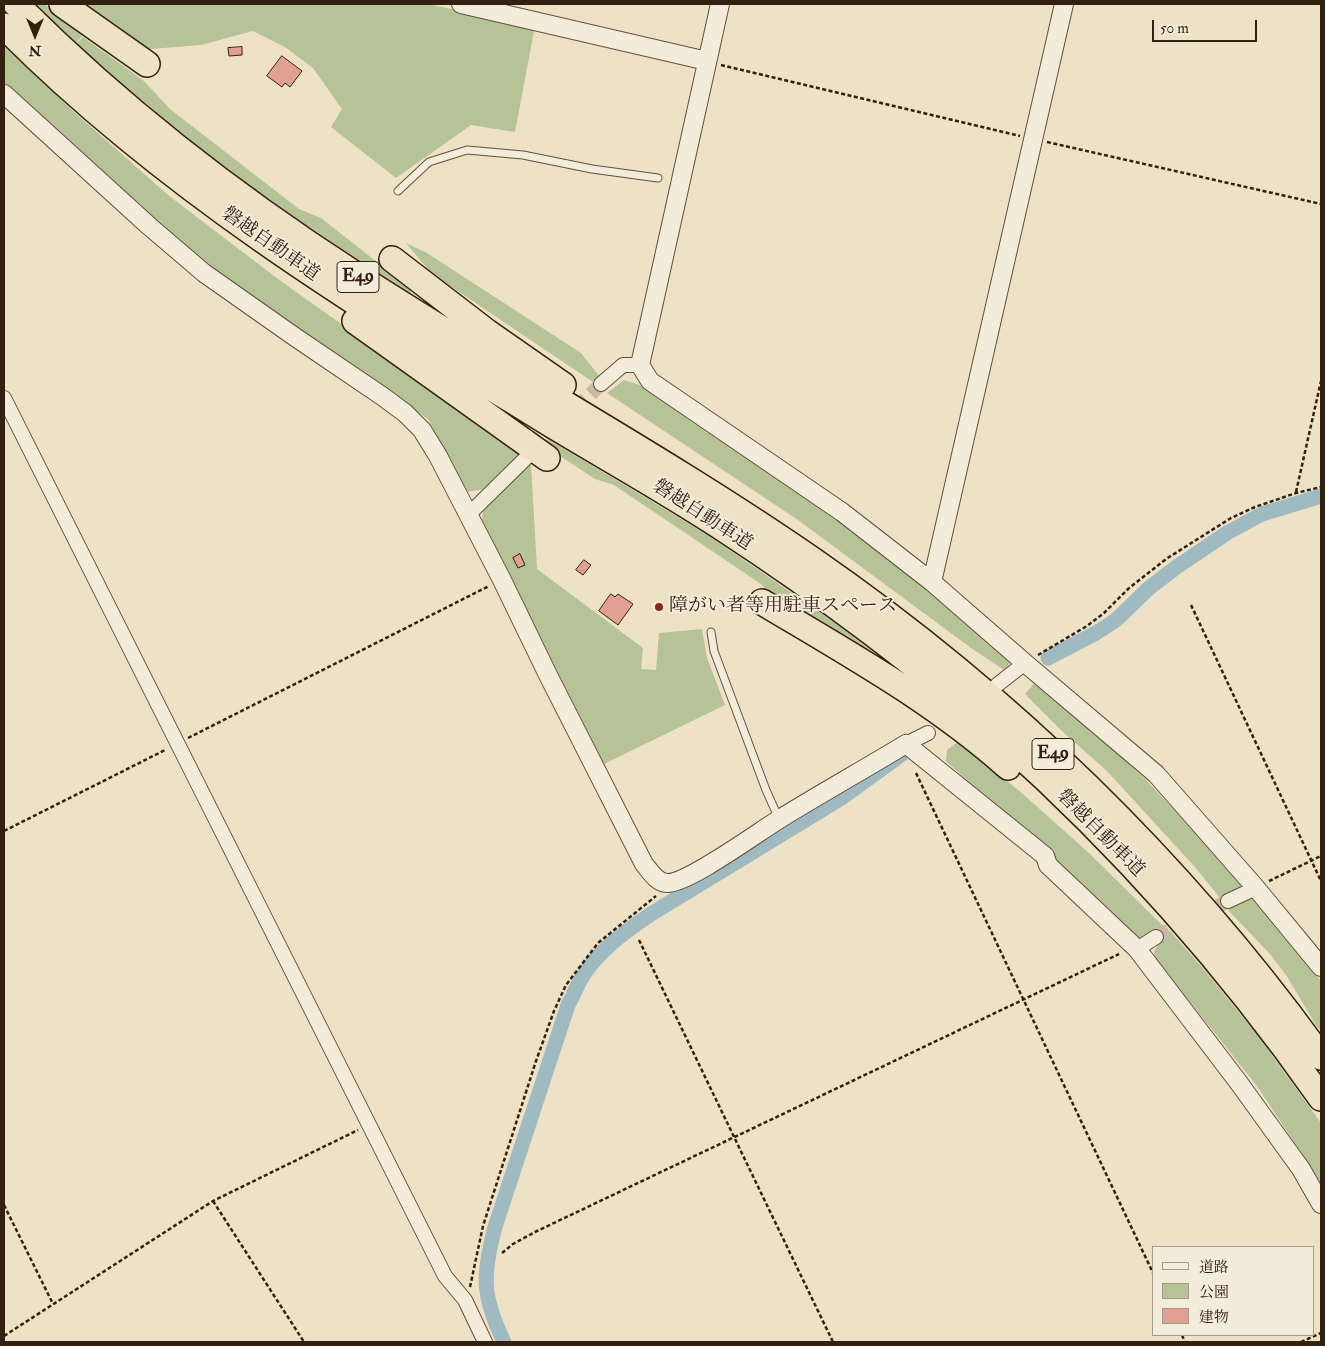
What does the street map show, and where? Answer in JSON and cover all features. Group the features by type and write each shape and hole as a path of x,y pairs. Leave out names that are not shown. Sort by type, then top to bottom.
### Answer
{"highway":[{"name":"磐越自動車道","path":"16,4 70,56 153,128 212,175 298,236 475,350 732,506 815,562 891,617 957,669 1030,733 1110,808 1163,863 1236,946 1321,1057"},
{"path":"62,4 147,64"},
{"name":"磐越自動車道","path":"4,26 99,114 232,219 360,306 720,526 808,586 940,686 996,734 1053,787 1143,877 1215,959 1263,1018 1321,1098"},
{"path":"232,219 277,266 537,457"},
{"path":"392,258 487,332 570,390 654,444 732,506"},
{"path":"762,602 921,699 992,752 1082,832 1215,959"}],"street":[{"path":"461,4 707,62"},
{"path":"720,4 640,365 650,381 842,512 932,582 1156,774 1256,888 1321,967"},
{"path":"932,582 1064,4"},
{"path":"4,94 149,226 204,272 405,413 422,430 438,456 502,580 644,864 655,878 665,883 676,882 693,874 779,820 910,747 928,733"},
{"path":"601,384 622,365 640,365"},
{"path":"4,398 368,1125 445,1276 465,1300 485,1342"},
{"path":"468,515 537,457"},
{"path":"997,685 1025,663"},
{"path":"910,747 1045,856 1048,865 1137,949 1239,1083 1295,1161 1321,1204"},
{"path":"1228,901 1256,888"},
{"path":"1137,949 1156,937"}],"lane":[{"path":"398,191 430,162 467,150 523,155 592,169 658,178"},
{"path":"711,632 714,651 779,820"}],"path":[{"path":"707,62 1321,204"},
{"path":"1296,493 1321,382"},
{"path":"1025,663 1087,626 1104,613 1128,589 1159,565 1232,518 1255,507 1296,493 1321,487"},
{"path":"4,831 502,580"},
{"path":"1191,605 1321,881"},
{"path":"910,747 912,766 1152,1271"},
{"path":"1256,888 1321,856"},
{"path":"465,1300 472,1281 483,1226 536,1061 554,1011 566,985 598,943 622,922 648,904 665,883"},
{"path":"639,940 833,1342"},
{"path":"502,1253 513,1244 535,1232 1023,999 1121,953 1137,949"},
{"path":"4,1336 213,1201 368,1125"},
{"path":"213,1201 304,1342"},
{"path":"4,1205 54,1304"},
{"path":"1301,1342 1314,1336"}],"green space":[{"path":"36,4 45,4 82,36 76,43"},
{"path":"79,4 427,4 535,26 515,132 471,125 396,178 331,127 342,109 313,68 285,47 253,31 201,45 151,49 142,47"},
{"path":"83,37 144,81 170,109 299,209 321,218 410,288 411,294 283,209 199,147 76,44"},
{"path":"4,44 73,111 168,195 282,282 522,452 486,489 465,492 428,419 265,308 200,258 4,85"},
{"path":"406,243 427,253 581,353 600,377 593,382 431,273"},
{"path":"624,380 640,385 817,503 982,624 1011,657 1007,672 971,648 798,520 607,393"},
{"path":"548,439 706,534 834,622 902,674 780,603 761,584 614,485 595,479 542,444"},
{"path":"529,463 531,465 537,569 643,648 641,669 656,670 659,633 702,629 707,658 725,705 604,764 482,523 483,510"},
{"path":"1036,681 1145,779 1240,880 1241,888 1221,899 1194,866 1107,771 1063,732 1025,694"},
{"path":"959,741 1024,795 1089,853 1167,930 1145,939 1133,936 1128,932 1106,907 946,761 947,750"},
{"path":"1248,898 1256,901 1321,981 1321,1031 1286,975 1270,954 1228,910 1233,905"},
{"path":"1170,931 1258,1036 1321,1123 1321,1183 1257,1086 1155,958 1154,952 1161,939 1159,937"}],"building":[{"path":"242,47 242,55 229,56 228,48"},
{"path":"282,56 302,71 290,87 285,83 282,87 267,76"},
{"path":"520,554 525,565 518,568 513,558"},
{"path":"584,560 591,565 583,575 576,570"},
{"path":"611,594 615,597 618,594 633,604 618,625 599,611"}],"waterway":[{"path":"1048,658 1096,633 1116,620 1149,588 1227,533 1262,514 1321,496"},
{"path":"504,1342 491,1312 486,1286 486,1273 491,1244 568,1005 582,977 596,958 642,920 843,797 901,755"}],"tunnel":[{"path":"531,453 601,384"},
{"path":"1156,937 1228,901"}],"place":[{"name":"障がい者等用駐車スペース","path":"659,607"}]}
